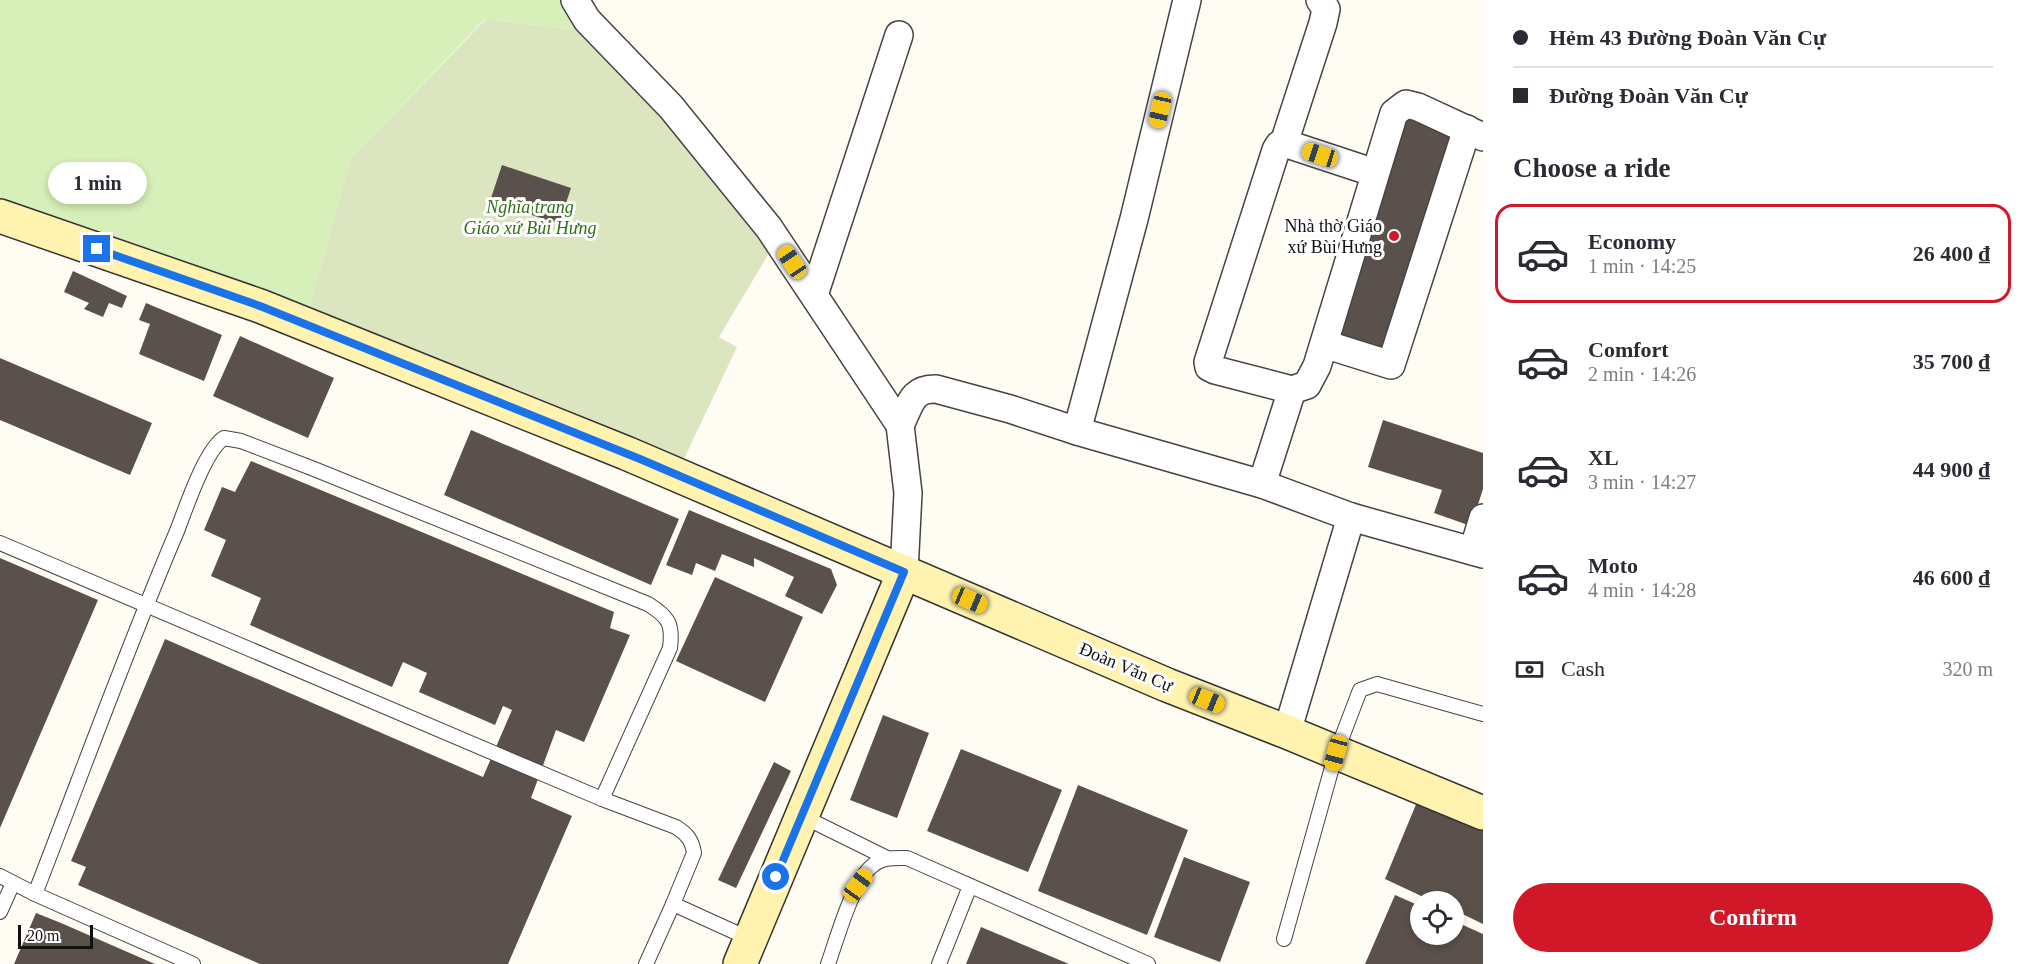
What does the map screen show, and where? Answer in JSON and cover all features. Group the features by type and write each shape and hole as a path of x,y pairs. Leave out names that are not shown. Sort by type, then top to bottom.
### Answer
{"street":[{"path":"575,0 587,20 671,107 769,228 900,425 908,493 904,572 745,952"},
{"path":"1077,431 1134,219 1187,0"},
{"path":"1284,143 1323,23 1326,9 1320,0"},
{"path":"814,296 899,35"},
{"path":"1324,344 1391,365 1475,133 1418,107 1406,104 1398,109 1390,121 1375,173 1324,344 1311,380 1307,384 1292,390 1215,370 1209,367 1208,362 1279,145 1284,143 1375,173"},
{"name":"Đoàn Văn Cự","path":"0,216 260,306 633,456 1167,685 1483,813"},
{"path":"900,425 914,396 924,388 936,389 1262,484 1351,517 1478,552 1483,518"},
{"path":"1262,484 1292,390"},
{"path":"1287,732 1351,517"}],"lane":[{"path":"35,894 146,604 204,467 217,442 224,438 241,441 314,469 648,604 664,616 669,622 672,636 670,648 602,798"},
{"path":"0,543 602,798 664,822 687,835 693,845 694,853 646,964"},
{"path":"1284,939 1336,753 1360,690 1377,684 1483,714"},
{"path":"802,816 887,858 907,858 1147,964"},
{"path":"828,964 858,885 872,866 887,858"},
{"path":"0,912 6,879 192,964"},
{"path":"939,964 970,886"},
{"path":"673,904 745,952"}],"green space":[{"path":"0,0 565,0 585,31 485,19 350,159 309,309 0,200"},
{"name":"Nghĩa trang Giáo xứ Bùi Hưng","path":"486,19 585,31 669,119 772,248 719,337 737,347 683,461 309,309 350,159"}],"building":[{"path":"1406,114 1456,134 1385,355 1334,338"},
{"path":"502,165 571,188 559,224 490,201"},
{"path":"73,271 127,296 122,308 109,303 103,317 84,309 89,303 64,292"},
{"path":"146,303 222,335 204,381 139,354 150,324 139,320"},
{"path":"240,336 334,378 308,438 213,396"},
{"path":"0,358 152,423 130,475 0,420"},
{"path":"1383,420 1483,453 1483,489 1471,526 1434,513 1442,490 1368,467"},
{"path":"471,430 679,519 651,585 444,495"},
{"path":"251,461 614,612 610,628 630,635 584,742 556,730 531,798 572,816 508,964 260,964 78,885 86,867 71,861 165,639 483,777 512,710 503,706 495,725 419,692 427,673 403,662 392,687 250,625 261,598 211,576 226,540 204,530 222,487 235,492"},
{"path":"689,510 831,569 837,585 822,614 785,596 794,577 754,558 754,567 722,554 715,571 696,563 692,575 666,565"},
{"path":"0,558 98,600 0,828"},
{"path":"715,577 803,617 765,702 676,661"},
{"path":"883,715 929,733 897,818 850,800"},
{"path":"961,749 1062,790 1028,872 927,831"},
{"path":"774,762 791,771 736,888 718,880"},
{"path":"1078,785 1188,830 1147,935 1038,891"},
{"path":"1417,802 1483,830 1483,924 1464,915 1464,891 1411,891 1385,879"},
{"path":"1184,857 1250,882 1220,962 1154,937"},
{"path":"1395,895 1410,902 1410,945 1464,945 1464,925 1483,934 1483,964 1365,964"},
{"path":"36,913 61,923 155,964 14,964"},
{"path":"981,927 1069,964 966,964"}],"place":[{"name":"Nhà thờ Giáo xứ Bùi Hưng","path":"1394,236"}],"route":[{"path":"97,249 260,306 640,459 904,572 776,877"}]}
